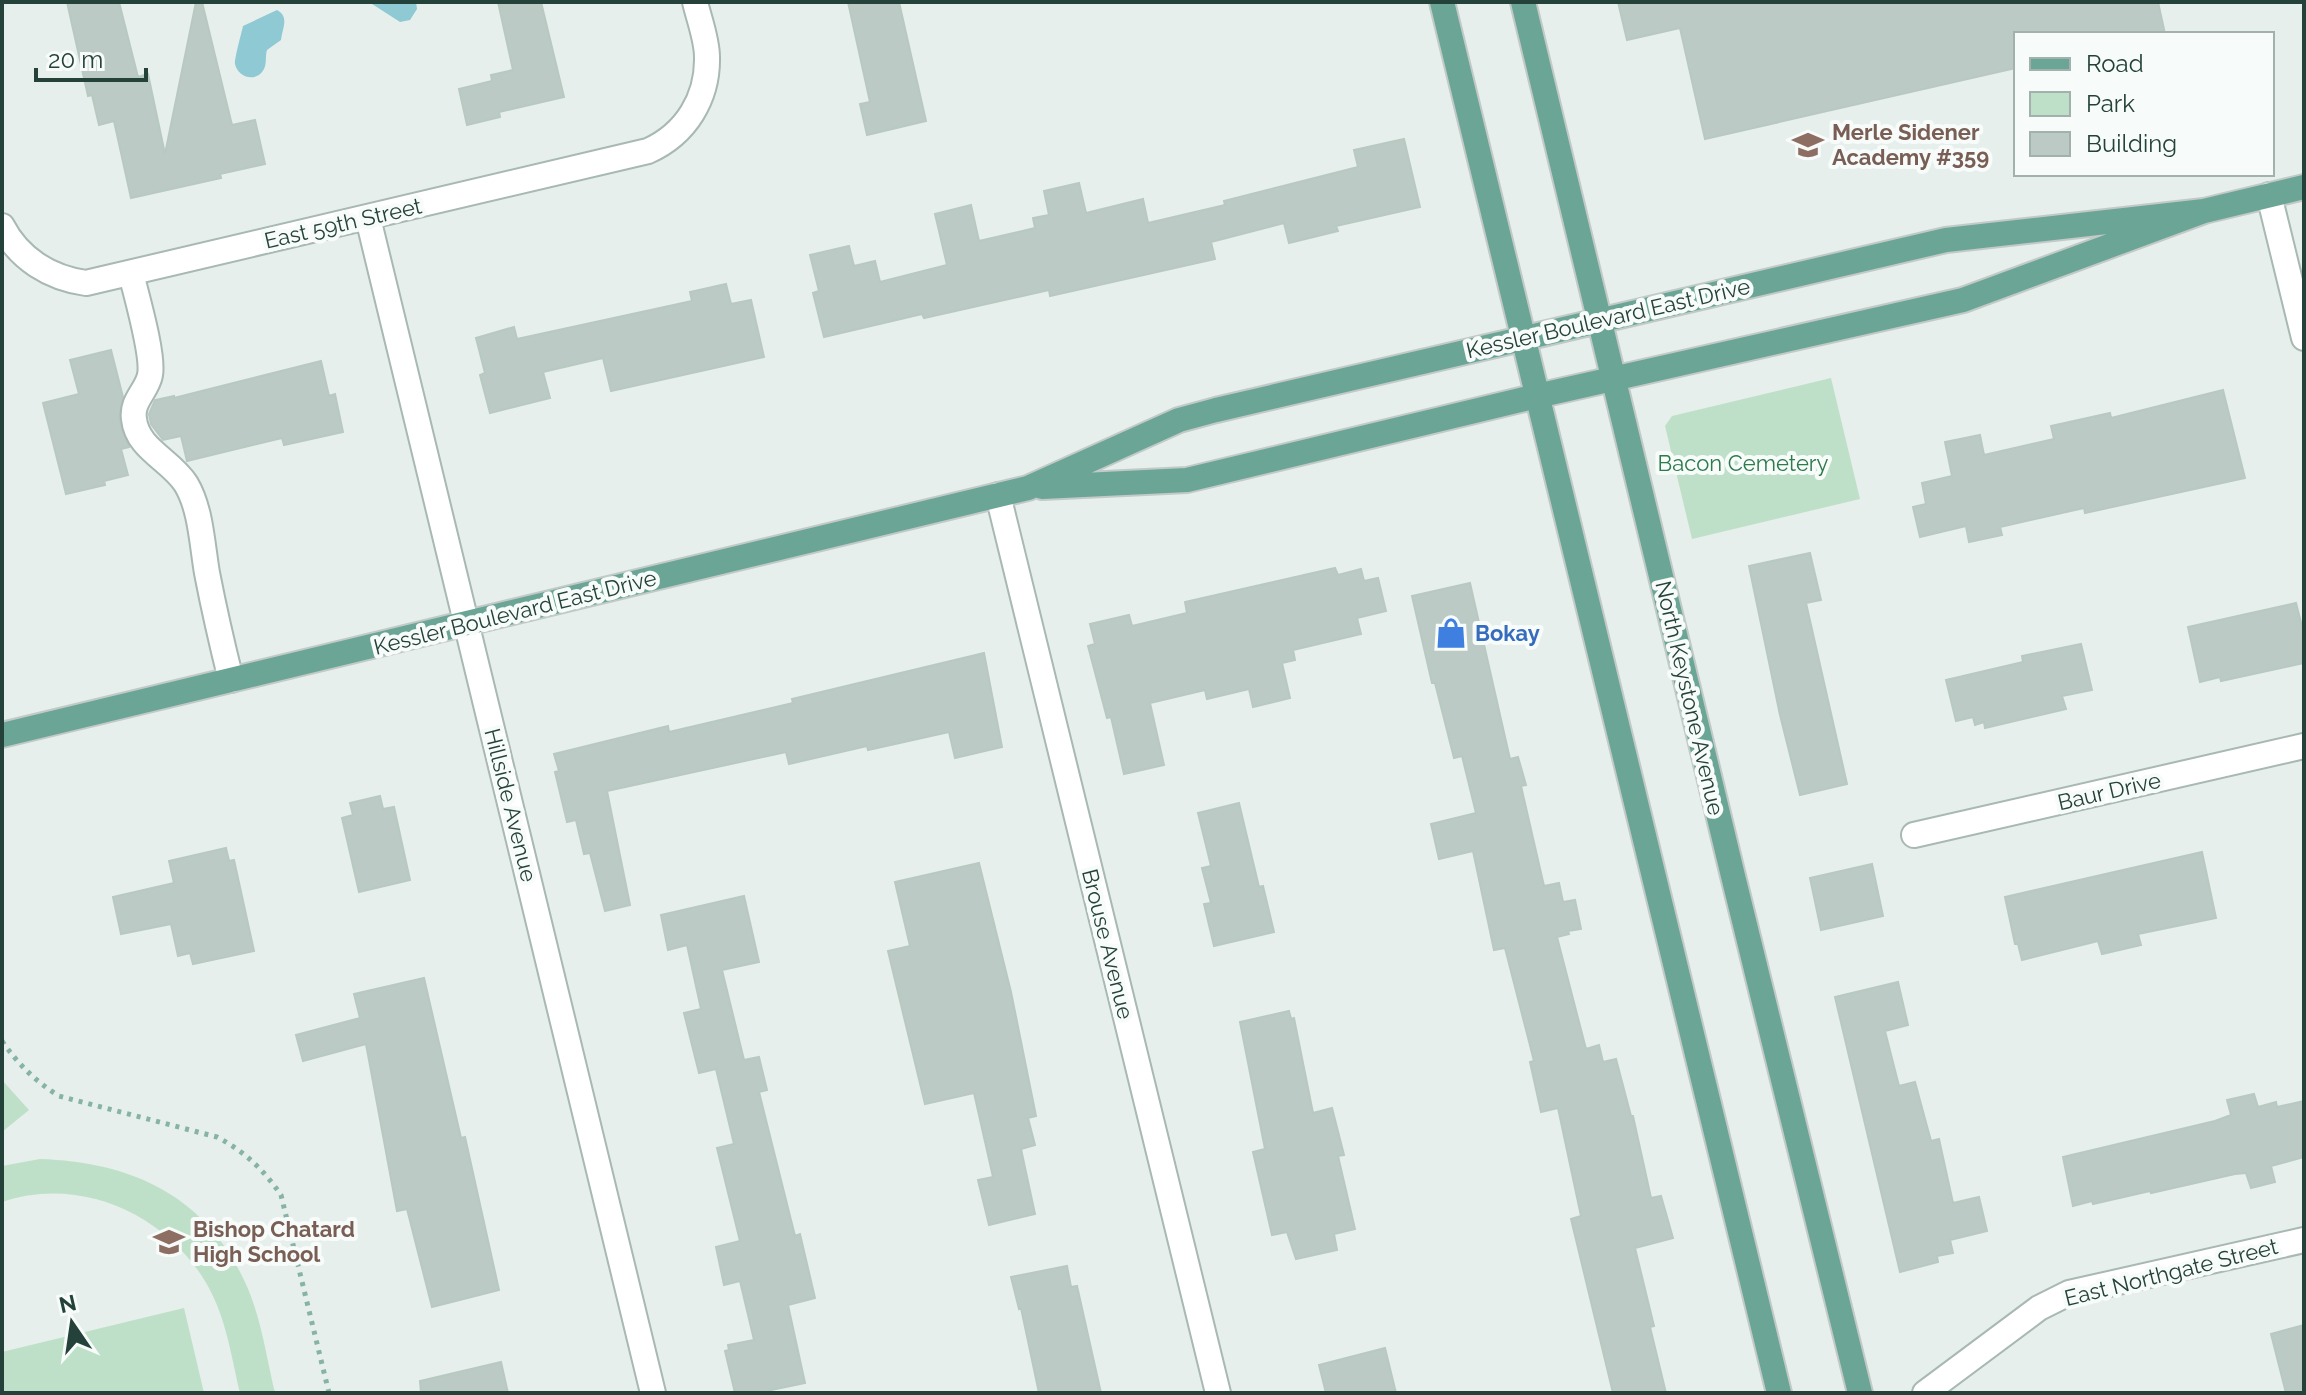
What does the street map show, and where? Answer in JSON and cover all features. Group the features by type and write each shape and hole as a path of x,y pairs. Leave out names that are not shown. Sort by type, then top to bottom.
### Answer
{"main road":[{"path":"1442,2 1779,1393"},
{"name":"North Keystone Avenue","path":"1523,2 1860,1393"},
{"name":"Kessler Boulevard East Drive","path":"2,735 1028,488 1187,480 1613,378 1963,300 2204,211 2304,187"},
{"name":"Kessler Boulevard East Drive","path":"1028,488 1179,420 1599,320 1946,240 2204,211"}],"street":[{"name":"East 59th Street","path":"2,226 14,246 34,264 55,276 86,283 648,151 673,137 692,116 702,94 707,57 695,2"},
{"path":"2269,195 2304,338"},
{"name":"Hillside Avenue","path":"368,218 653,1393"},
{"path":"131,273 151,374 135,404 134,419 139,436 146,446 167,461 186,485 196,509 215,616 231,680"},
{"name":"Brouse Avenue","path":"998,495 1218,1393"},
{"name":"Baur Drive","path":"1914,835 2304,746"},
{"name":"East Northgate Street","path":"1925,1393 2039,1308 2069,1293 2304,1240"}],"path":[{"path":"2,1041 17,1063 36,1081 59,1096 217,1137 240,1150 264,1170 281,1195 329,1393"}],"green space":[{"name":"Bacon Cemetery","path":"1831,378 1860,499 1692,539 1665,426 1672,416"},
{"path":"2,1080 29,1110 2,1132"},
{"path":"40,1159 105,1167 134,1176 186,1205 208,1226 227,1251 250,1293 275,1393 240,1393 225,1329 211,1292 174,1242 150,1223 123,1208 94,1198 63,1194 33,1195 2,1202 2,1166"},
{"path":"184,1308 204,1393 2,1393 2,1352"}],"water":[{"path":"369,2 416,2 417,9 410,20 400,22"},
{"path":"277,10 284,20 281,40 267,50 261,73 248,77 240,73 235,64 243,26"}],"building":[{"path":"67,2 119,2 138,77 148,74 165,154 196,2 202,2 232,125 255,120 265,164 220,174 221,178 131,198 114,121 99,125 92,95 88,96"},
{"path":"498,2 541,2 564,97 499,112 500,117 467,125 459,89 492,81 491,75 513,70"},
{"path":"848,2 899,2 926,121 867,135 860,104 870,102"},
{"path":"1618,2 2158,2 2165,32 2014,32 2014,68 1705,139 1680,28 1627,40"},
{"path":"1404,139 1420,207 1336,226 1338,231 1289,243 1284,223 1211,242 1215,259 1050,296 1049,290 924,318 922,314 824,337 813,293 819,291 810,255 849,246 854,266 875,261 880,282 947,265 935,214 971,205 979,241 1035,228 1033,218 1049,215 1044,191 1079,183 1086,213 1143,199 1148,223 1225,205 1224,201 1358,167 1354,150"},
{"path":"726,284 731,304 751,300 764,357 611,391 603,358 543,372 550,398 490,413 480,375 485,373 476,338 514,327 517,339 692,301 690,292"},
{"path":"111,350 123,397 119,420 129,447 121,449 128,475 104,481 105,485 66,494 43,403 79,394 70,360"},
{"path":"321,361 329,396 335,394 343,432 284,445 282,438 187,461 181,436 163,440 151,424 149,414 155,400"},
{"path":"2223,390 2245,478 2085,513 2084,508 2000,527 2002,535 1969,542 1966,526 1920,537 1913,507 1926,504 1922,483 1952,476 1945,442 1980,435 1984,455 2054,439 2051,426 2110,413 2111,418"},
{"path":"1810,553 1821,600 1806,603 1847,784 1800,795 1749,566"},
{"path":"1335,568 1338,575 1361,569 1364,581 1378,578 1386,611 1357,618 1361,634 1293,650 1295,660 1282,663 1290,698 1253,707 1249,689 1207,699 1205,690 1150,703 1164,765 1124,774 1111,717 1107,718 1088,646 1095,644 1090,624 1129,615 1132,626 1187,613 1185,602"},
{"path":"1470,583 1510,759 1518,757 1526,785 1521,786 1544,886 1559,883 1563,902 1575,900 1581,929 1557,937 1586,1049 1599,1045 1603,1062 1616,1059 1633,1116 1651,1198 1661,1196 1673,1238 1635,1248 1666,1393 1613,1393 1571,1219 1581,1216 1558,1108 1541,1112 1530,1062 1534,1061 1505,948 1494,950 1473,851 1439,859 1431,824 1476,813 1462,756 1454,758 1435,683 1432,683 1412,596"},
{"path":"2296,603 2304,634 2304,663 2221,681 2220,677 2200,682 2188,627"},
{"path":"2081,644 2092,690 2062,696 2066,709 1985,728 1984,722 1975,725 1973,717 1956,721 1946,680 2023,662 2022,656"},
{"path":"984,653 1002,747 955,758 949,732 789,764 786,752 607,791 630,905 605,911 590,853 584,854 576,820 567,822 554,754 668,726 669,732 793,703 792,699"},
{"path":"380,796 383,809 394,807 410,880 359,892 342,818 353,815 350,803"},
{"path":"1239,803 1259,887 1263,886 1274,932 1214,946 1204,904 1211,903 1202,868 1211,866 1198,813"},
{"path":"226,848 229,861 234,860 254,951 193,964 190,953 178,956 171,924 121,934 113,897 174,883 169,861"},
{"path":"2202,852 2216,918 2138,934 2141,945 2102,954 2098,941 2022,960 2018,944 2015,944 2005,897"},
{"path":"979,863 1011,992 1036,1116 1028,1118 1035,1145 1021,1149 1035,1214 989,1225 978,1180 993,1177 974,1093 925,1104 888,951 910,946 895,882"},
{"path":"1872,864 1883,916 1821,930 1810,878"},
{"path":"744,896 759,962 722,970 744,1060 759,1057 767,1090 759,1092 795,1236 800,1234 815,1298 788,1305 805,1383 757,1393 735,1393 725,1351 729,1350 728,1345 754,1340 740,1281 724,1285 716,1247 740,1241 717,1148 734,1144 716,1069 699,1073 684,1013 701,1009 687,945 668,950 661,915"},
{"path":"424,978 461,1138 465,1137 499,1290 432,1307 407,1209 397,1211 366,1044 303,1061 296,1035 360,1018 354,994"},
{"path":"1898,982 1908,1025 1885,1031 1899,1086 1915,1082 1931,1141 1939,1139 1953,1203 1979,1197 1987,1231 1950,1240 1953,1253 1937,1256 1938,1262 1900,1272 1835,997"},
{"path":"1289,1011 1291,1019 1294,1018 1313,1113 1332,1108 1344,1155 1338,1156 1355,1229 1334,1234 1337,1250 1296,1259 1287,1232 1272,1235 1253,1152 1265,1149 1240,1022"},
{"path":"2254,1094 2258,1107 2276,1102 2277,1107 2304,1101 2304,1157 2271,1166 2275,1182 2251,1188 2246,1173 2235,1174 2073,1206 2063,1157 2215,1121 2231,1115 2227,1100"},
{"path":"1067,1266 1071,1287 1077,1286 1101,1393 1039,1393 1021,1308 1011,1277"},
{"path":"2304,1325 2304,1393 2286,1393 2271,1334"},
{"path":"1385,1348 1396,1393 1326,1393 1319,1365"},
{"path":"501,1362 508,1393 421,1393 420,1381"}],"place":[{"name":"Merle Sidener Academy #359","path":"1808,145"},
{"name":"Bokay","path":"1451,633"},
{"name":"Bishop Chatard High School","path":"169,1242"}]}
